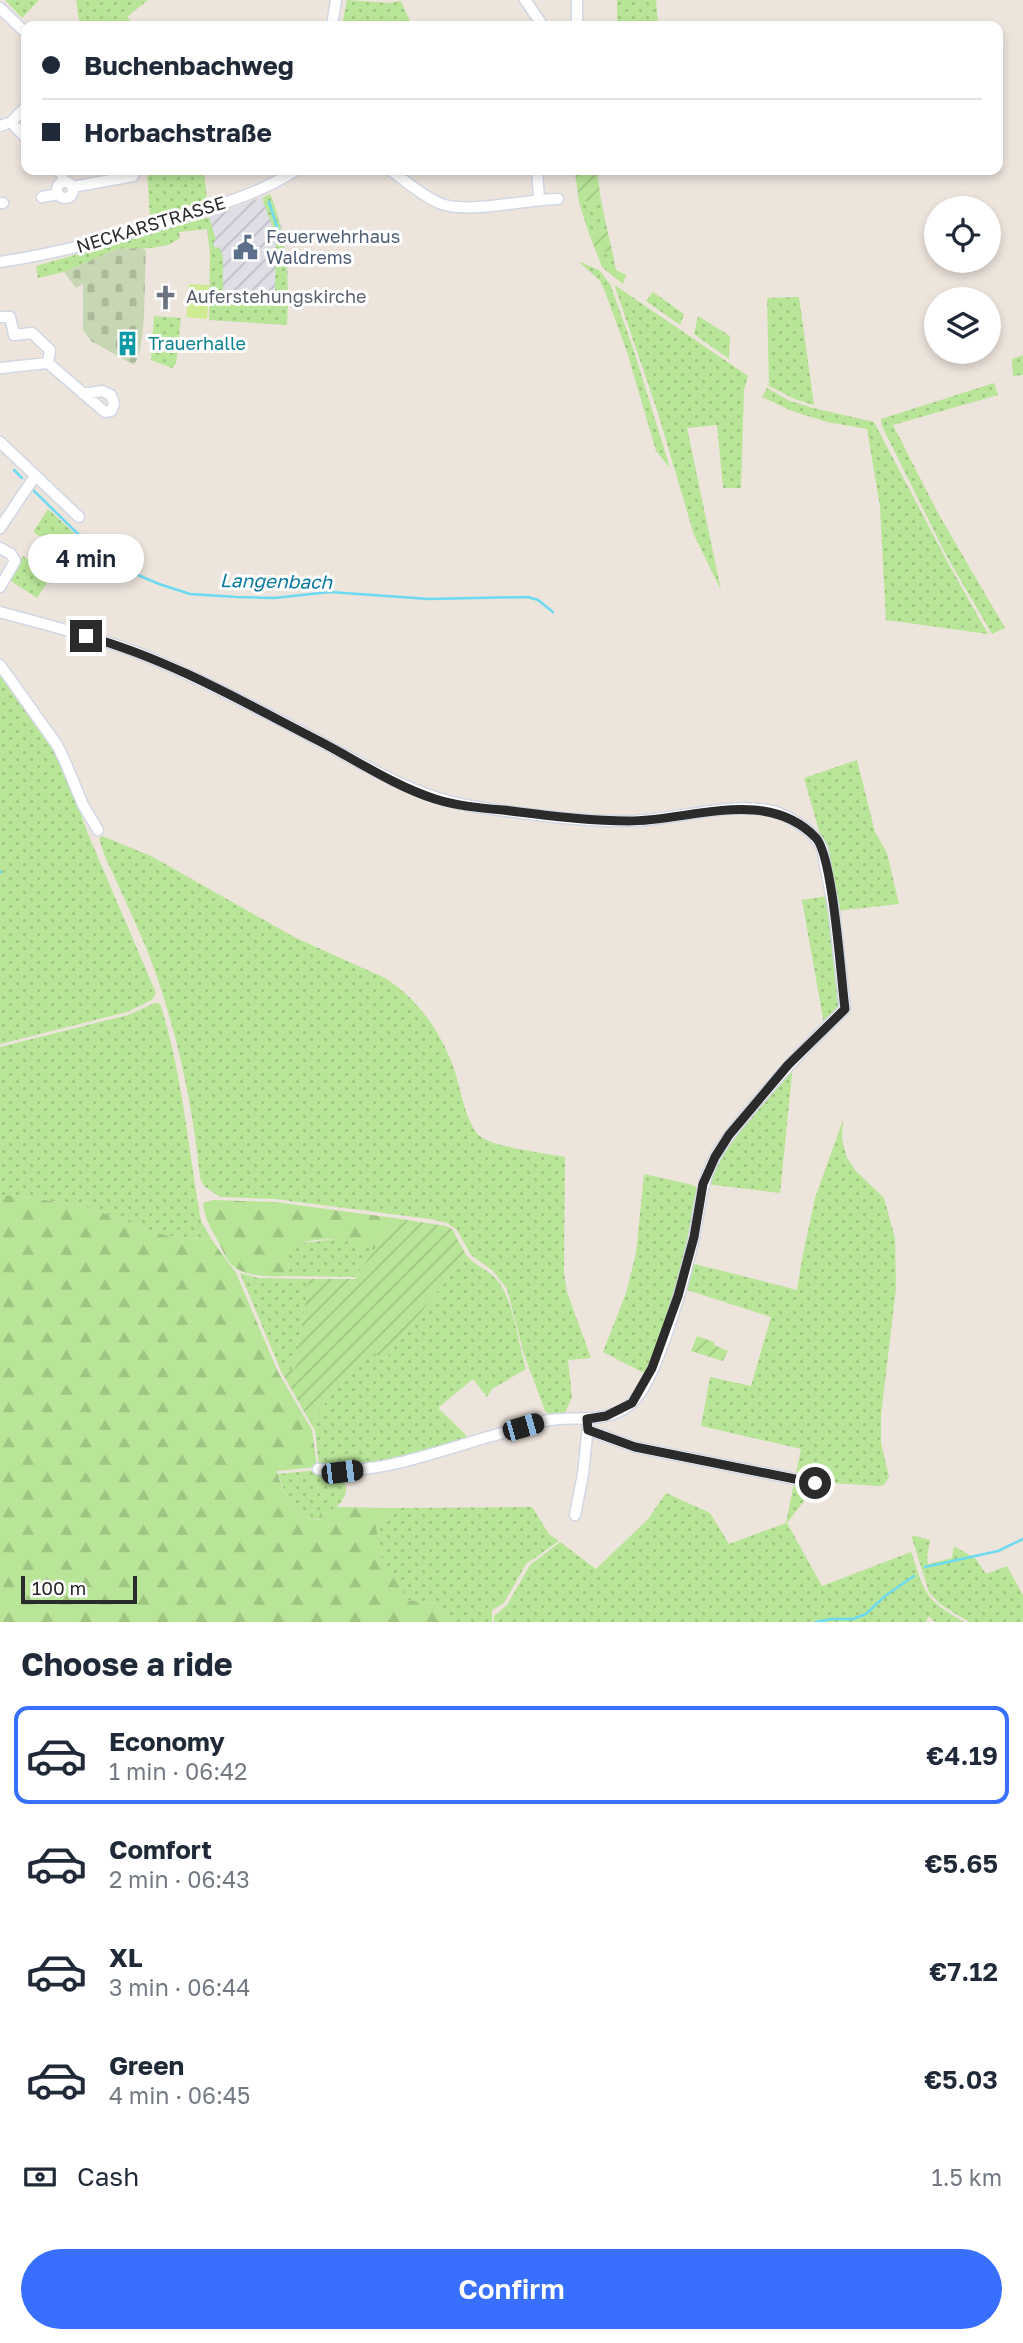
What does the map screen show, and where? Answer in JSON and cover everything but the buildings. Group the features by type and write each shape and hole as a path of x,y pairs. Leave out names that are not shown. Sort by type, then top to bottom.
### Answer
{"street":[{"path":"333,21 336,0"},
{"path":"525,0 540,21"},
{"path":"577,0 577,21"},
{"path":"1,12 21,29"},
{"path":"21,111 5,124 21,135"},
{"path":"63,175 68,184"},
{"name":"NECKARSTRASSE","path":"0,262 41,256 153,227 258,191 287,175"},
{"path":"397,175 429,198 457,208 558,199"},
{"path":"537,175 539,199"},
{"path":"43,197 58,194 58,187 68,184 133,176"},
{"path":"0,317 10,317 14,335 32,333 50,350 48,363"},
{"path":"0,368 48,363 83,394"},
{"path":"0,442 79,517"},
{"path":"0,528 35,476"},
{"path":"0,548 11,554 15,561 0,587"},
{"path":"0,612 142,654 435,799 461,805 606,821 632,821 738,809 765,810 779,814 818,839 822,848 830,885 845,1009 788,1065 729,1135 715,1157 703,1184 694,1237 681,1286 652,1368 632,1403 606,1416 547,1421 377,1467 342,1472 318,1469"},
{"path":"0,666 61,752 83,805 98,830"},
{"path":"575,1515 583,1474 587,1419"},
{"path":"588,1430 635,1447 815,1483"}],"shaded area":[{"path":"270,194 286,247 287,325 209,320 210,254 206,218"}],"green space":[{"path":"5,0 39,0 22,18"},
{"path":"76,0 148,0 127,17 131,21 79,21"},
{"path":"347,0 388,3 401,1 410,21 343,21"},
{"path":"617,0 656,0 658,21 617,21"},
{"path":"147,175 204,175 207,201 150,219"},
{"path":"575,175 598,175 601,200 579,202"},
{"path":"270,194 284,243 288,291 287,325 209,320 210,254 207,229 179,232 180,238 168,245 117,249 64,272 38,278 36,266 209,217 216,240 213,242 215,248 219,247 223,256 223,295 275,296 276,236 262,198"},
{"path":"601,200 607,229 589,234 579,202"},
{"path":"607,229 612,250 597,254 589,234"},
{"path":"143,248 146,251 143,328 134,365 91,341 83,330 83,284 76,288 64,272 117,249"},
{"path":"612,250 616,270 626,275 623,284 602,267 597,254"},
{"path":"578,261 599,270 610,284 670,468 656,451 627,352 605,292 600,281"},
{"path":"189,284 209,285 207,319 186,317"},
{"path":"616,286 748,376 744,390 741,488 723,488 717,425 687,428 721,590 694,535 658,413"},
{"path":"653,292 684,314 680,325 646,301"},
{"path":"799,297 814,405 769,386 767,298"},
{"path":"154,316 181,318 176,364 172,368 151,360"},
{"path":"698,316 730,336 729,359 694,334"},
{"path":"1023,355 1023,375 1013,376 1012,359"},
{"path":"994,383 998,395 893,425 939,515 1005,628 992,634 946,555 882,426 881,419"},
{"path":"767,388 790,401 874,422 988,634 886,620 880,507 867,429 827,422 792,411 762,397"},
{"path":"48,509 75,534 65,552 33,532"},
{"path":"23,556 52,575 37,598 8,579"},
{"path":"0,673 62,760 88,834 156,993 152,1000 127,1012 0,1044"},
{"path":"857,760 875,832 887,853 899,904 837,911 831,872 804,778"},
{"path":"102,836 151,856 294,937 385,978 419,1007 436,1031 450,1058 471,1124 481,1137 508,1147 565,1157 564,1273 567,1292 591,1358 568,1360 572,1397 564,1415 551,1416 545,1411 524,1354 507,1289 493,1271 471,1255 457,1230 447,1223 275,1199 220,1197 204,1186 200,1178 188,1096 169,1015 147,949 104,854 99,838"},
{"path":"828,896 840,1002 834,1014 824,1024 802,900"},
{"path":"155,1003 161,1006 169,1033 201,1221 212,1240 167,1236 87,1207 0,1195 0,1047 128,1015"},
{"path":"793,1065 780,1193 706,1184 723,1147"},
{"path":"843,1120 842,1139 847,1158 856,1171 884,1198 895,1238 896,1288 881,1416 881,1443 889,1477 884,1485 879,1486 795,1478 801,1449 701,1426 710,1377 751,1386 771,1317 684,1289 691,1263 797,1290 815,1198"},
{"path":"644,1174 693,1185 698,1189 685,1259 672,1308 646,1374 603,1352 626,1293 636,1253"},
{"path":"0,1195 87,1207 167,1236 212,1240 236,1273 278,1372 312,1430 317,1467 277,1471 286,1495 304,1516 319,1520 321,1509 331,1512 334,1507 394,1508 376,1526 381,1556 407,1600 437,1604 449,1622 0,1622"},
{"path":"213,1200 275,1202 394,1218 374,1250 341,1240 306,1242 286,1251 289,1267 285,1276 264,1276 242,1272 229,1261 205,1213 203,1203"},
{"path":"394,1218 452,1229 466,1255 385,1359 368,1351 310,1422 281,1371 295,1369 309,1279 355,1279"},
{"path":"336,1239 360,1243 374,1250 356,1277 285,1276 289,1267 285,1250 295,1244"},
{"path":"466,1255 496,1279 502,1288 511,1310 526,1369 492,1389 487,1397 473,1379 438,1408 467,1439 377,1466 319,1467 315,1430 310,1422 368,1350 385,1359"},
{"path":"240,1273 258,1278 309,1279 295,1369 281,1371"},
{"path":"697,1336 728,1351 723,1361 691,1351"},
{"path":"318,1470 342,1473 346,1490 342,1500 332,1511 315,1520 298,1511 286,1494 278,1474"},
{"path":"794,1483 815,1487 787,1523 822,1586 911,1552 928,1595 964,1622 935,1622 928,1616 926,1622 494,1622 494,1616 507,1605 530,1565 560,1542 596,1569 648,1519 666,1493 710,1513 729,1544 786,1523"},
{"path":"532,1507 549,1534 559,1541 526,1564 504,1603 492,1610 492,1622 449,1622 437,1604 407,1600 380,1556 376,1526 394,1508"},
{"path":"911,1535 930,1540 928,1564 952,1558 954,1546 976,1559 986,1574 1007,1566 1023,1595 1023,1622 969,1622 940,1604 929,1592"}],"waterway":[{"path":"269,202 279,233"},
{"name":"Langenbach","path":"14,470 22,478"},
{"name":"Langenbach","path":"30,487 77,533 126,570 190,594 274,598 330,592 429,599 528,597 538,600 553,612"},
{"path":"925,1567 998,1551 1023,1539"},
{"path":"816,1622 853,1619 866,1614 885,1596 914,1576"}],"place":[{"name":"Feuerwehrhaus Waldrems","path":"246,247"},
{"name":"Auferstehungskirche","path":"166,297"},
{"name":"Trauerhalle","path":"128,344"}],"route":[{"path":"86,636 142,654 200,681 396,782 435,799 461,805 606,821 632,821 738,809 765,810 779,814 818,839 828,872 845,1009 788,1065 729,1135 715,1157 703,1184 694,1237 678,1296 652,1368 632,1403 606,1416 587,1419 588,1430 635,1447 815,1483"}]}
